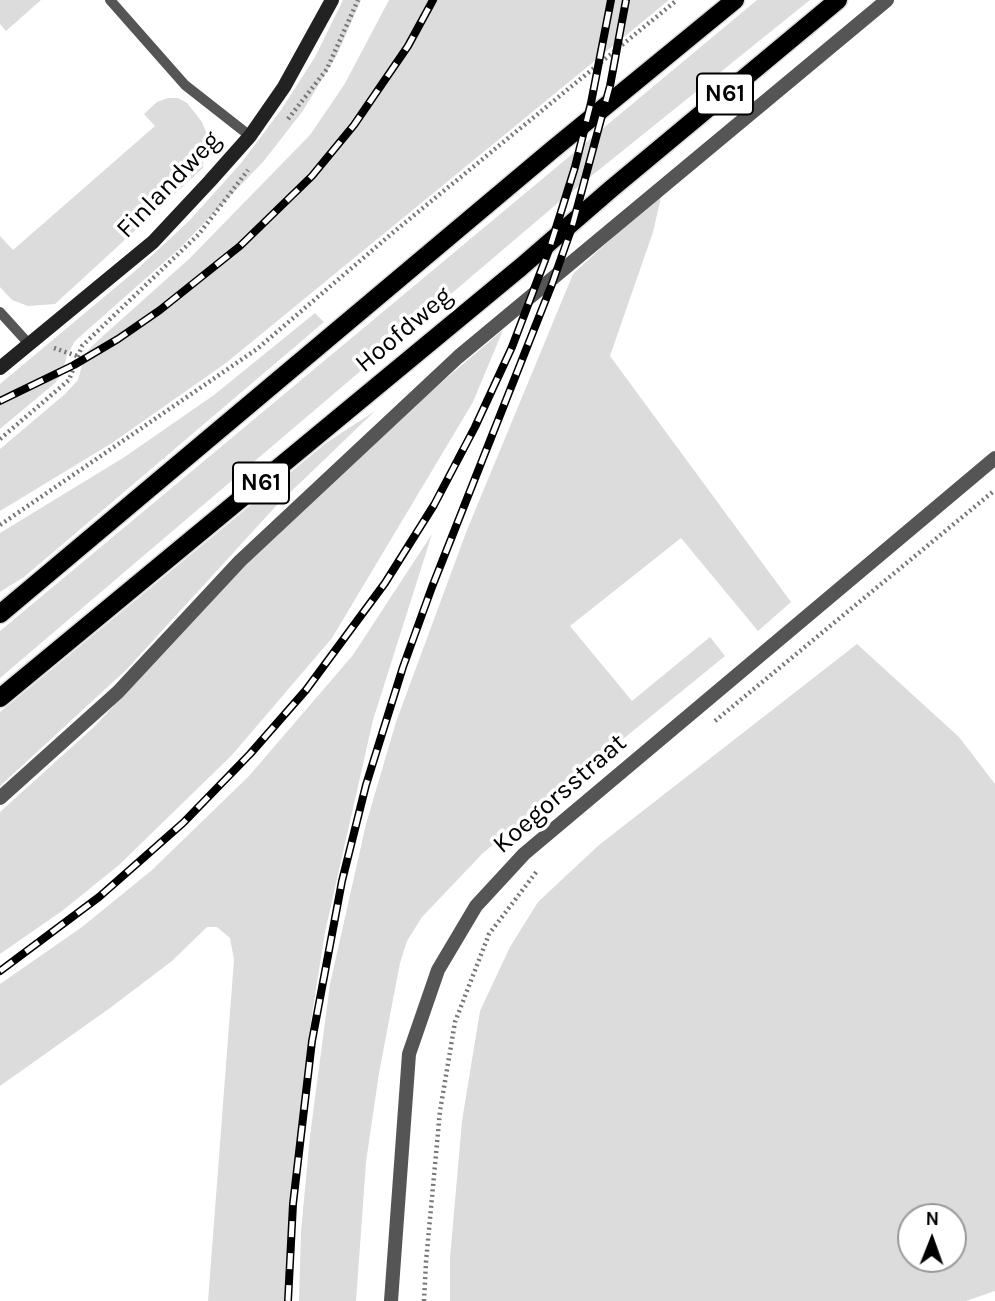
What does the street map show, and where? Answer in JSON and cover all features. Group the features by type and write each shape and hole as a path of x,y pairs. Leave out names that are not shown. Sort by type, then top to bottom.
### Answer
{"main road":[{"name":"Hoofdweg","path":"0,614 552,150 735,0"},
{"name":"Hoofdweg","path":"0,698 510,276 838,0"}],"street":[{"name":"Finlandweg","path":"0,368 153,242 250,136 284,87 332,0"},
{"path":"0,798 118,692 240,561 457,357 887,0"},
{"name":"Koegorsstraat","path":"391,1301 409,1055 438,970 476,906 524,855 995,458"}],"lane":[{"path":"110,0 185,85 250,136"},
{"path":"0,312 29,344"}],"path":[{"path":"284,123 327,69 358,0"},
{"path":"0,525 257,349 396,230 677,0"},
{"name":"Finlandweg","path":"0,439 69,380 82,346 199,234 250,167"},
{"path":"706,729 995,490"},
{"path":"424,1301 440,1111 456,1022 489,934 539,868"}],"shaded area":[{"path":"0,0 41,0 6,31 0,24"},
{"path":"343,0 361,0 337,55 302,112 263,162 179,249 75,341 67,355 62,374 55,383 0,429 0,384 134,272 189,221 242,162 281,110 315,57"},
{"path":"389,0 669,0 226,363 112,443 0,511 0,449 65,394 78,380 85,354 94,344 189,259 310,135 344,85"},
{"path":"757,0 810,0 559,202 0,678 0,631"},
{"path":"178,98 187,103 202,122 206,132 203,168 55,304 28,306 12,300 0,287 0,236 13,250 155,126 144,114 157,102"},
{"path":"661,197 653,232 610,356 791,602 758,631 681,538 570,626 632,701 710,637 725,656 483,853 422,917 407,941 400,963 379,1073 366,1162 356,1301 299,1301 301,1231 310,1136 330,984 366,824 396,722 467,530 573,274 641,211"},
{"path":"315,313 324,322 24,577 0,592 0,533 123,458 214,395"},
{"path":"503,330 473,402 332,638 232,755 119,865 62,911 0,954 0,812 95,726 272,535 423,398"},
{"path":"375,411 276,506 126,670 0,786 0,712 326,443"},
{"path":"432,534 373,720 325,932 308,1040 290,1233 288,1301 208,1301 234,960 230,938 217,927 207,927 172,961 0,1086 0,984 82,927 152,870 249,776 353,655"},
{"path":"857,644 959,737 995,784 995,1291 966,1301 450,1301 450,1258 462,1121 480,1011 510,947 538,902 599,845"}],"railway":[{"path":"0,401 74,365 118,339 160,310 240,246 312,176 354,125 408,46 433,0"},
{"path":"0,971 99,897 183,823 250,754 306,690 385,583 434,505 475,427 512,347 550,247 575,167 591,103 611,0"},
{"path":"288,1301 293,1204 312,1041 342,881 366,785 403,667 432,587 572,227 610,86 626,0"}]}
